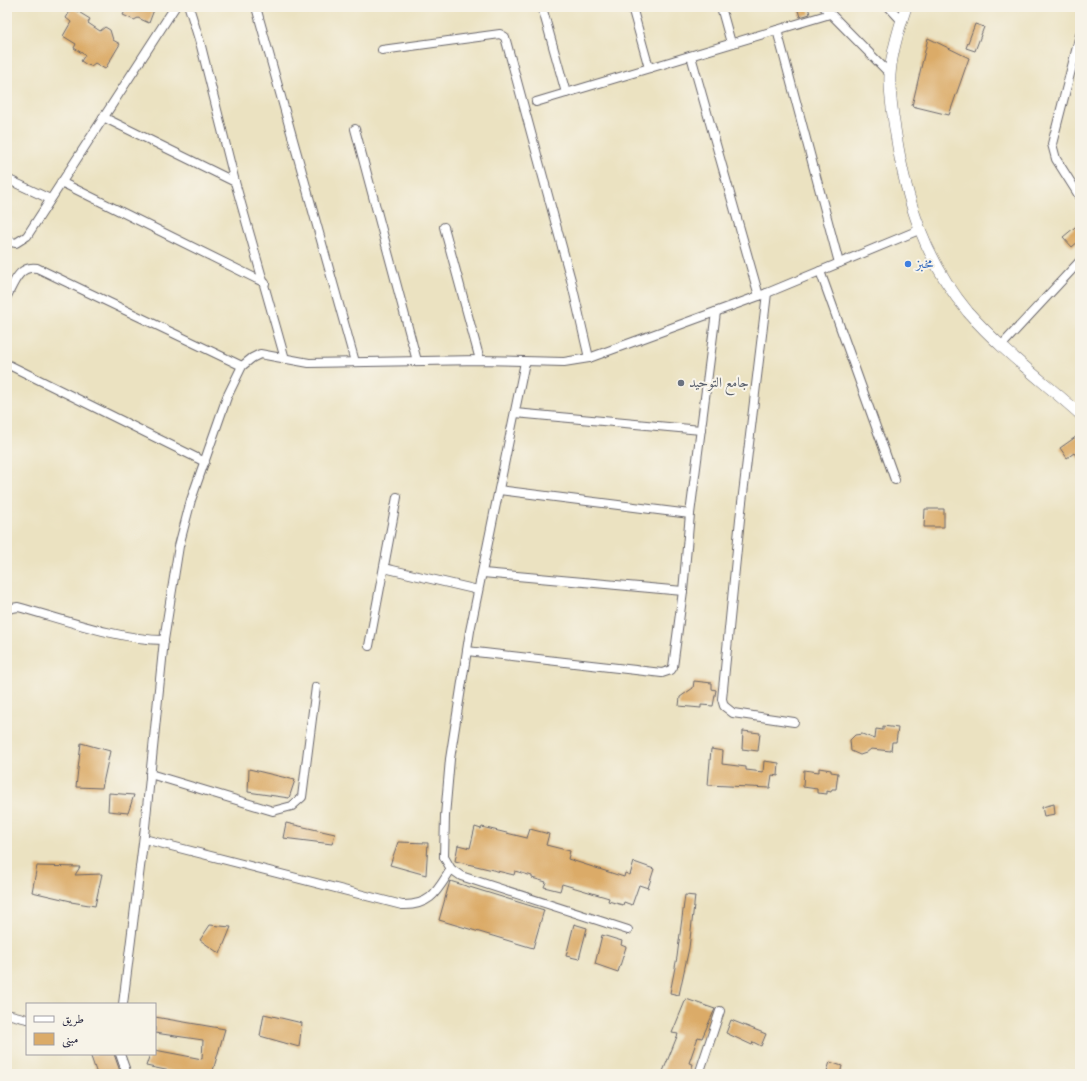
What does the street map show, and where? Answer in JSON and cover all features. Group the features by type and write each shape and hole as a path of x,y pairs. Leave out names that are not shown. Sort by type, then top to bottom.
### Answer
{"street":[{"path":"7,241 16,242 27,236 175,7"},
{"path":"189,7 201,46 235,182 286,359"},
{"path":"256,7 355,362"},
{"path":"542,7 566,93"},
{"path":"632,7 649,68"},
{"path":"721,7 731,44"},
{"path":"824,7 890,74"},
{"path":"889,7 901,20"},
{"path":"906,7 901,20 890,74 894,123 901,172 919,230 931,258 968,312 1001,346 1080,414"},
{"path":"536,102 830,14"},
{"path":"777,30 839,263"},
{"path":"382,50 500,34 505,37 571,280 589,358"},
{"path":"1080,35 1052,144 1056,158 1080,197"},
{"path":"691,56 759,296"},
{"path":"103,117 235,182"},
{"path":"355,130 417,361"},
{"path":"7,179 50,199"},
{"path":"61,182 265,283"},
{"path":"444,227 480,360"},
{"path":"123,1003 144,839 164,640 179,546 192,500 227,397 242,366 260,354 308,363 480,360 564,362 589,358 767,293 919,230"},
{"path":"1001,346 1080,261"},
{"path":"7,296 18,275 22,271 31,267 37,268 242,366"},
{"path":"820,271 895,480"},
{"path":"767,293 740,519 722,699 724,706 733,713 794,722"},
{"path":"467,651 666,672 673,667 684,591 690,514 716,312"},
{"path":"524,362 515,414 483,573 478,590 467,651 447,785 443,844 444,856 451,869 461,876 628,930"},
{"path":"7,364 205,462"},
{"path":"515,414 701,430"},
{"path":"499,490 690,514"},
{"path":"369,646 397,497"},
{"path":"384,568 478,590"},
{"path":"483,573 684,591"},
{"path":"7,609 18,607 127,636 150,640 164,640"},
{"path":"150,774 274,811 292,806 302,797 316,687"},
{"path":"144,839 402,905 414,905 429,899 437,891 451,869"},
{"path":"699,1074 720,1011"},
{"path":"7,1014 26,1019"},
{"path":"120,1055 127,1074"}],"building":[{"path":"127,7 155,7 149,23 138,18 134,20 123,15"},
{"path":"797,7 808,7 810,14 800,17"},
{"path":"72,8 90,19 88,23 100,31 105,27 110,30 113,40 120,44 105,69 95,63 91,66 81,61 85,55 74,48 76,44 63,36 71,22 66,18"},
{"path":"975,24 984,27 975,51 966,48"},
{"path":"928,38 969,58 949,115 912,106"},
{"path":"1080,223 1080,240 1072,247 1063,237"},
{"path":"1080,434 1080,461 1074,453 1067,458 1060,448"},
{"path":"925,509 944,509 944,527 924,527"},
{"path":"694,681 712,683 712,689 716,690 713,706 701,705 701,708 679,706 680,697 693,688"},
{"path":"883,726 898,728 896,742 892,742 891,751 871,749 860,755 851,751 850,740 855,735 862,734 875,739 876,729 883,730"},
{"path":"743,731 760,733 758,751 742,749"},
{"path":"81,743 110,751 102,788 76,787"},
{"path":"711,749 723,751 722,764 746,767 746,770 763,772 764,761 779,763 778,776 772,775 770,788 708,785"},
{"path":"819,768 838,773 836,789 832,789 831,792 827,791 827,794 817,793 817,789 803,787 804,770 819,772"},
{"path":"249,769 295,780 289,798 248,792"},
{"path":"109,793 134,795 128,813 108,811"},
{"path":"1054,804 1055,814 1044,816 1042,807"},
{"path":"286,823 335,834 332,844 283,838"},
{"path":"475,827 481,829 482,827 527,838 530,829 549,834 546,845 570,851 568,859 624,877 625,873 630,875 634,862 654,869 648,888 639,885 632,905 624,902 623,905 608,901 609,898 562,884 560,891 544,887 546,882 515,871 514,875 455,861 458,845 470,848"},
{"path":"398,842 428,843 426,875 390,865"},
{"path":"37,866 80,867 75,875 102,874 95,906 71,902 32,892"},
{"path":"450,881 544,910 533,948 439,920"},
{"path":"685,895 695,896 689,948 679,995 670,993 677,957"},
{"path":"574,924 587,928 579,959 566,956"},
{"path":"210,925 231,927 220,954 200,940"},
{"path":"602,935 622,941 621,945 626,947 618,972 595,964"},
{"path":"686,999 715,1009 702,1038 698,1037 689,1063 693,1064 690,1074 662,1074 678,1034 672,1033"},
{"path":"264,1014 302,1023 299,1047 260,1036"},
{"path":"156,1017 225,1029 212,1074 185,1074 146,1066 150,1055 156,1055 156,1050 202,1059 203,1040 156,1033"},
{"path":"731,1020 766,1034 761,1046 753,1042 752,1045 726,1033"},
{"path":"90,1055 114,1055 121,1074 97,1074"},
{"path":"830,1062 842,1066 840,1074 826,1074"}],"place":[{"name":"مخبز","path":"908,264"},
{"name":"جامع التوحيد","path":"681,383"}]}
